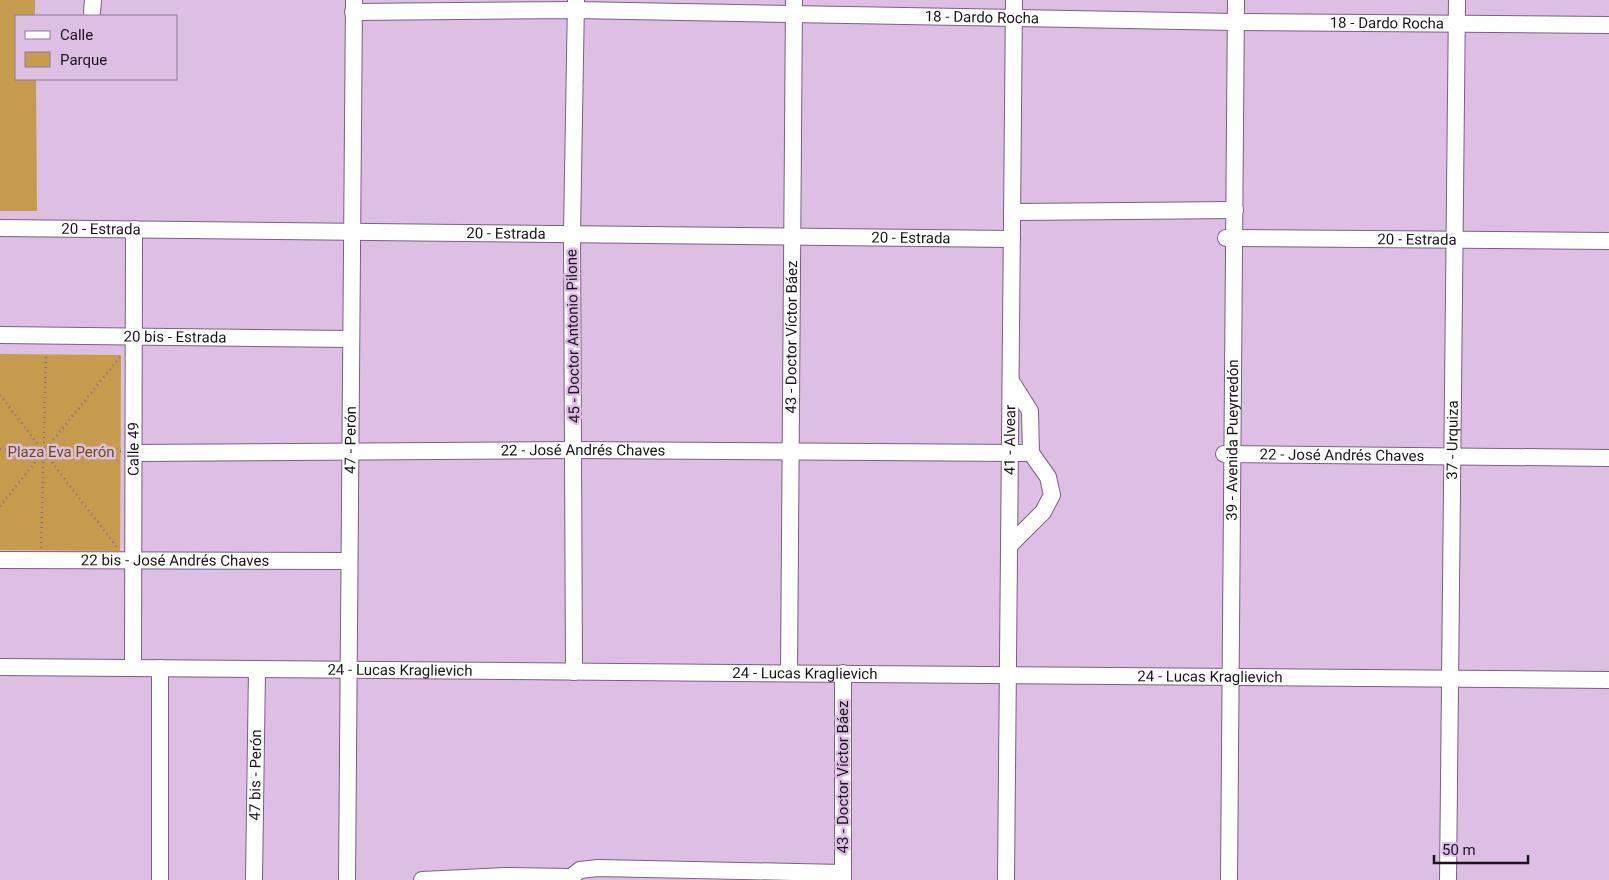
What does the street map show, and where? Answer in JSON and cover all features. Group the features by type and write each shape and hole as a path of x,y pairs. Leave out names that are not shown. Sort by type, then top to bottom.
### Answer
{"street":[{"name":"41 - Alvear","path":"1006,880 1014,0"},
{"name":"39 - Avenida Pueyrredón","path":"1228,0 1232,22"},
{"name":"39 - Avenida Pueyrredón","path":"1229,880 1227,677 1230,210 1232,22 1236,0"},
{"name":"37 - Urquiza","path":"1448,880 1458,0"},
{"name":"18 - Dardo Rocha","path":"354,6 576,5 794,7 1014,19 1609,25"},
{"name":"45 - Doctor Antonio Pilone","path":"574,672 572,233 576,5"},
{"name":"47 - Perón","path":"346,880 354,6"},
{"name":"43 - Doctor Víctor Báez","path":"789,673 794,7"},
{"path":"1012,212 1230,210"},
{"name":"20 - Estrada","path":"0,228 1012,239"},
{"name":"Calle 49","path":"133,668 134,229"},
{"name":"20 - Estrada","path":"1230,238 1609,241"},
{"name":"20 bis - Estrada","path":"0,336 351,338"},
{"path":"1009,546 1043,512 1052,495 1048,477 1031,453 1030,411 1011,381"},
{"name":"22 - José Andrés Chaves","path":"134,453 574,450 791,453 1031,453"},
{"name":"22 - José Andrés Chaves","path":"1229,454 1609,458"},
{"name":"22 bis - José Andrés Chaves","path":"0,560 349,562"},
{"name":"24 - Lucas Kraglievich","path":"0,667 1609,680"},
{"path":"160,668 160,880"},
{"name":"47 bis - Perón","path":"254,880 257,669"},
{"name":"43 - Doctor Víctor Báez","path":"843,673 843,876"},
{"name":"39 - Avenida Pueyrredón","path":"1221,880 1227,677"},
{"path":"422,880 506,876 572,876 598,868 843,876"}],"path":[{"path":"41,550 46,354"},
{"path":"0,506 121,355"},
{"path":"0,396 120,551 134,561"},
{"path":"0,449 134,453"}],"green space":[{"path":"0,0 35,0 35,15 15,15 15,80 36,80 37,211 0,211"},
{"name":"Plaza Eva Perón","path":"0,354 121,355 120,551 0,550"}]}
